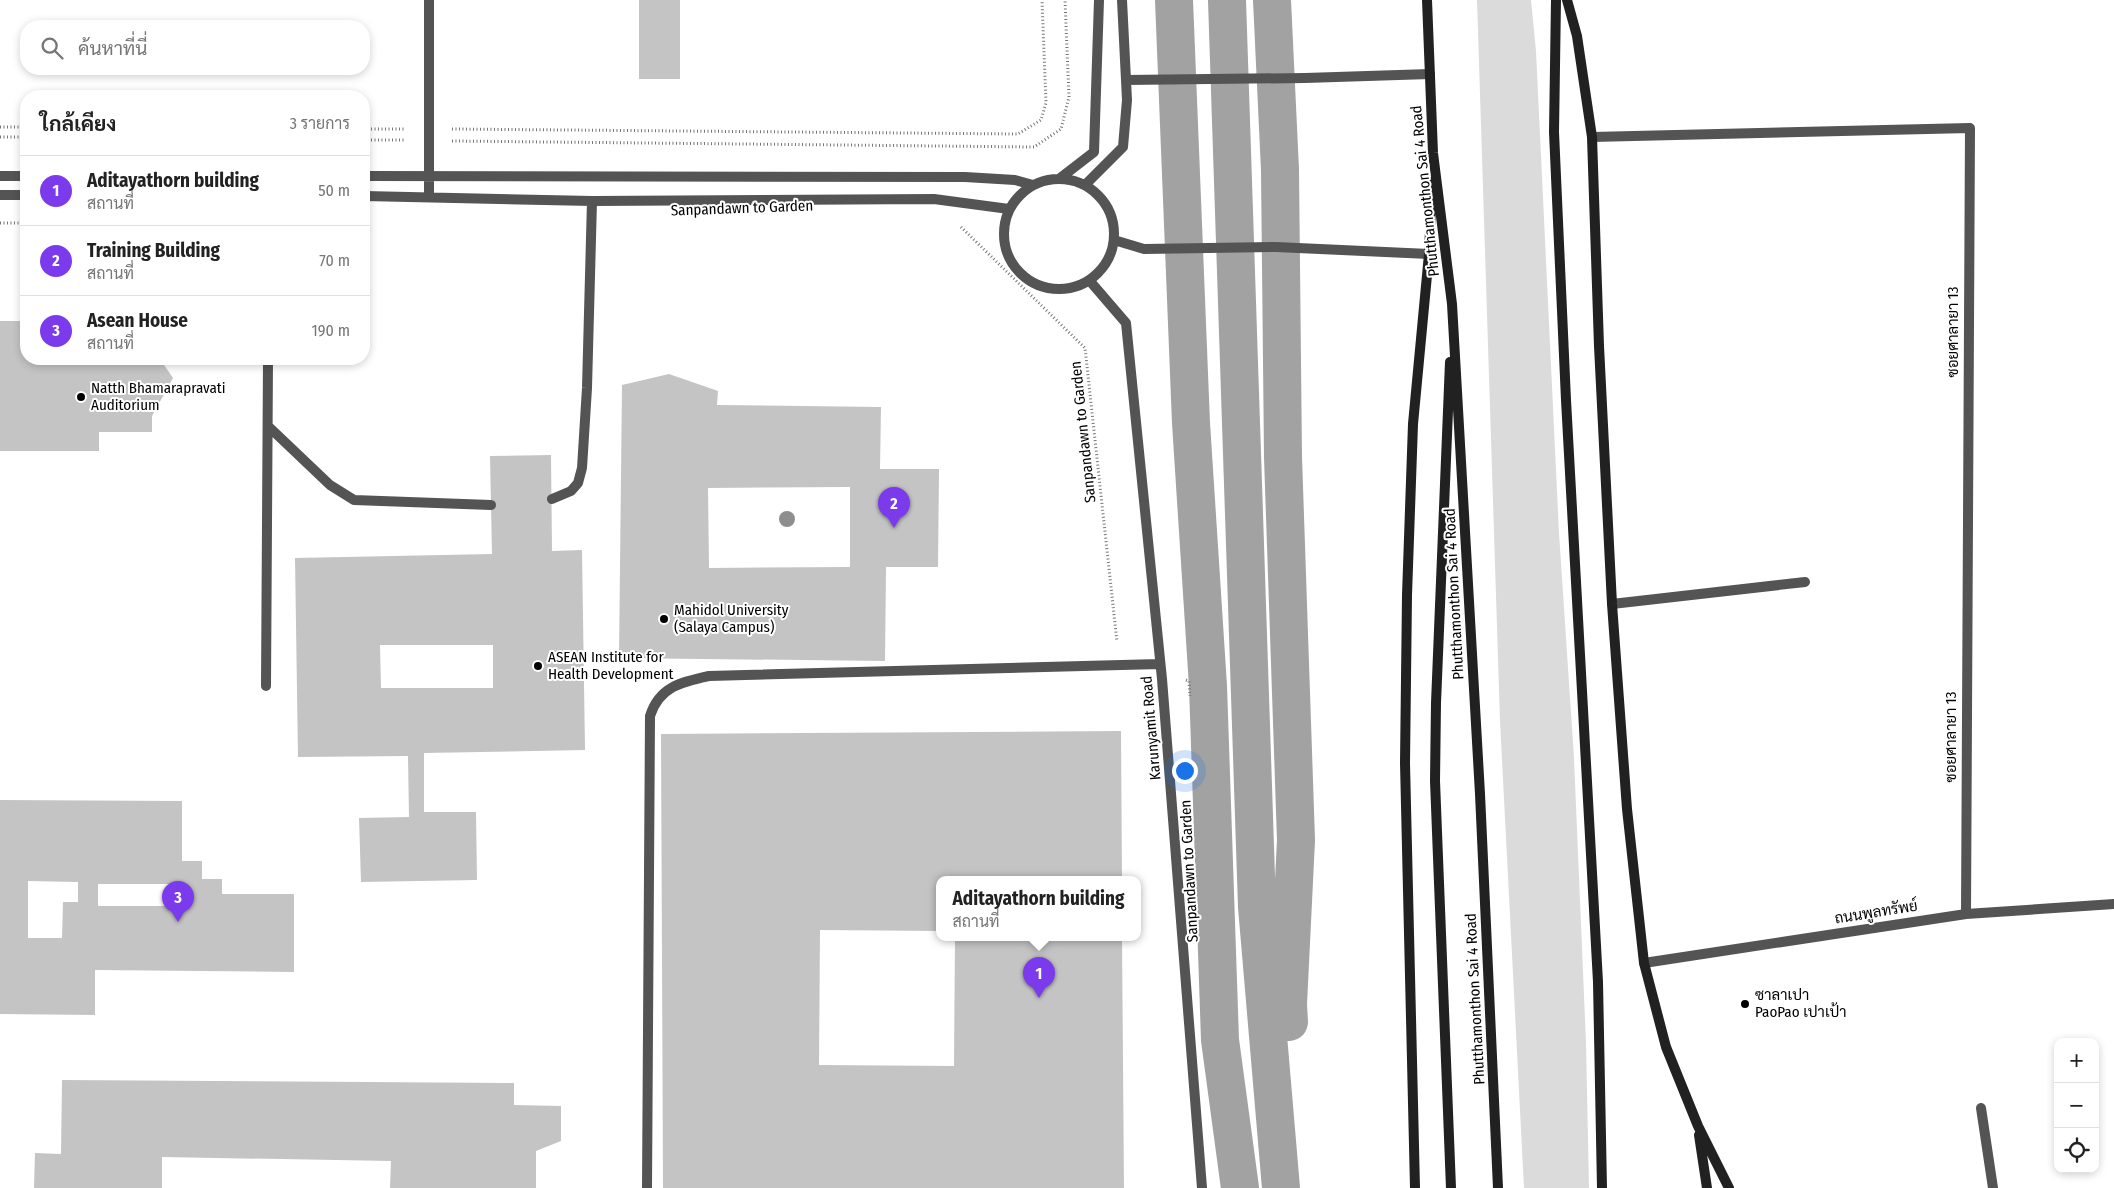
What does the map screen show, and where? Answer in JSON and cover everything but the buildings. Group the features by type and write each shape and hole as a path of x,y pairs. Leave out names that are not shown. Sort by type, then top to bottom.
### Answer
{"main road":[{"name":"Phutthamonthon Sai 4 Road","path":"1427,0 1433,153 1452,304 1480,794 1498,1188"},
{"path":"1556,0 1554,132 1566,400 1597,972 1602,1188"},
{"path":"1567,0 1577,36 1592,137 1599,346 1612,604 1627,809 1644,963 1666,1047 1698,1126 1729,1188"},
{"path":"1415,1188 1405,763 1407,595 1413,424 1429,254 1433,153"},
{"path":"1451,1188 1435,781 1436,703 1452,304"},
{"path":"1698,1126 1707,1188"}],"street":[{"path":"429,0 429,197"},
{"path":"1059,179 1094,152 1099,0"},
{"path":"1085,185 1123,147 1127,100 1122,0"},
{"path":"1126,80 1430,74"},
{"name":"ซอยศาลายา 13","path":"1592,137 1970,128 1966,914"},
{"path":"0,176 20,176"},
{"path":"370,176 965,177 1015,180 1033,185"},
{"path":"1050,179 1067,179 1085,185 1100,197 1111,213 1115,232 1112,250 1103,268 1089,280 1072,287 1054,289 1037,284 1022,275 1011,261 1004,244 1004,226 1009,209 1019,195 1033,185 1050,179"},
{"path":"0,195 20,195"},
{"path":"370,196 592,201 934,198 1009,209"},
{"path":"552,499 571,491 578,483 582,468 588,368 592,201"},
{"path":"1114,240 1144,249 1276,247 1429,254"},
{"name":"Karunyamit Road","path":"1089,280 1126,323 1162,679 1202,1188"},
{"path":"266,686 268,365"},
{"path":"269,427 330,485 354,500 491,504"},
{"path":"1612,604 1805,582"},
{"path":"647,1188 650,716 654,702 666,691 685,681 709,676 1160,664"},
{"name":"ถนนพูลทรัพย์","path":"1644,963 1966,914 2114,904"},
{"path":"1981,1108 1992,1188"}],"path":[{"path":"370,129 1018,134 1042,120 1046,103 1042,0"},
{"path":"370,140 1034,147 1061,129 1070,96 1065,0"},
{"path":"0,127 20,127"},
{"path":"0,137 20,137"},
{"name":"Sanpandawn to Garden","path":"954,221 1085,348 1120,664"},
{"path":"0,223 20,223"},
{"path":"1162,679 1189,680 1190,700"}],"shaded area":[{"path":"1477,0 1531,0 1536,51 1559,533 1574,758 1586,1043 1589,1188 1524,1188 1500,721"}],"waterway":[{"path":"1174,0 1191,423 1208,686 1220,1040 1240,1188"},
{"path":"1227,0 1257,907 1281,1188"},
{"path":"1272,0 1280,170 1283,457 1296,840 1288,1004 1289,1022"}],"place":[{"name":"Natth Bhamarapravati Auditorium","path":"81,397"},
{"name":"Training Building","path":"894,528"},
{"name":"Mahidol University (Salaya Campus)","path":"664,619"},
{"name":"ASEAN Institute for Health Development","path":"538,666"},
{"name":"Asean House","path":"178,922"},
{"name":"Aditayathorn building","path":"1039,998"},
{"name":"ซาลาเปา PaoPao เปาเป้า","path":"1745,1004"}]}
